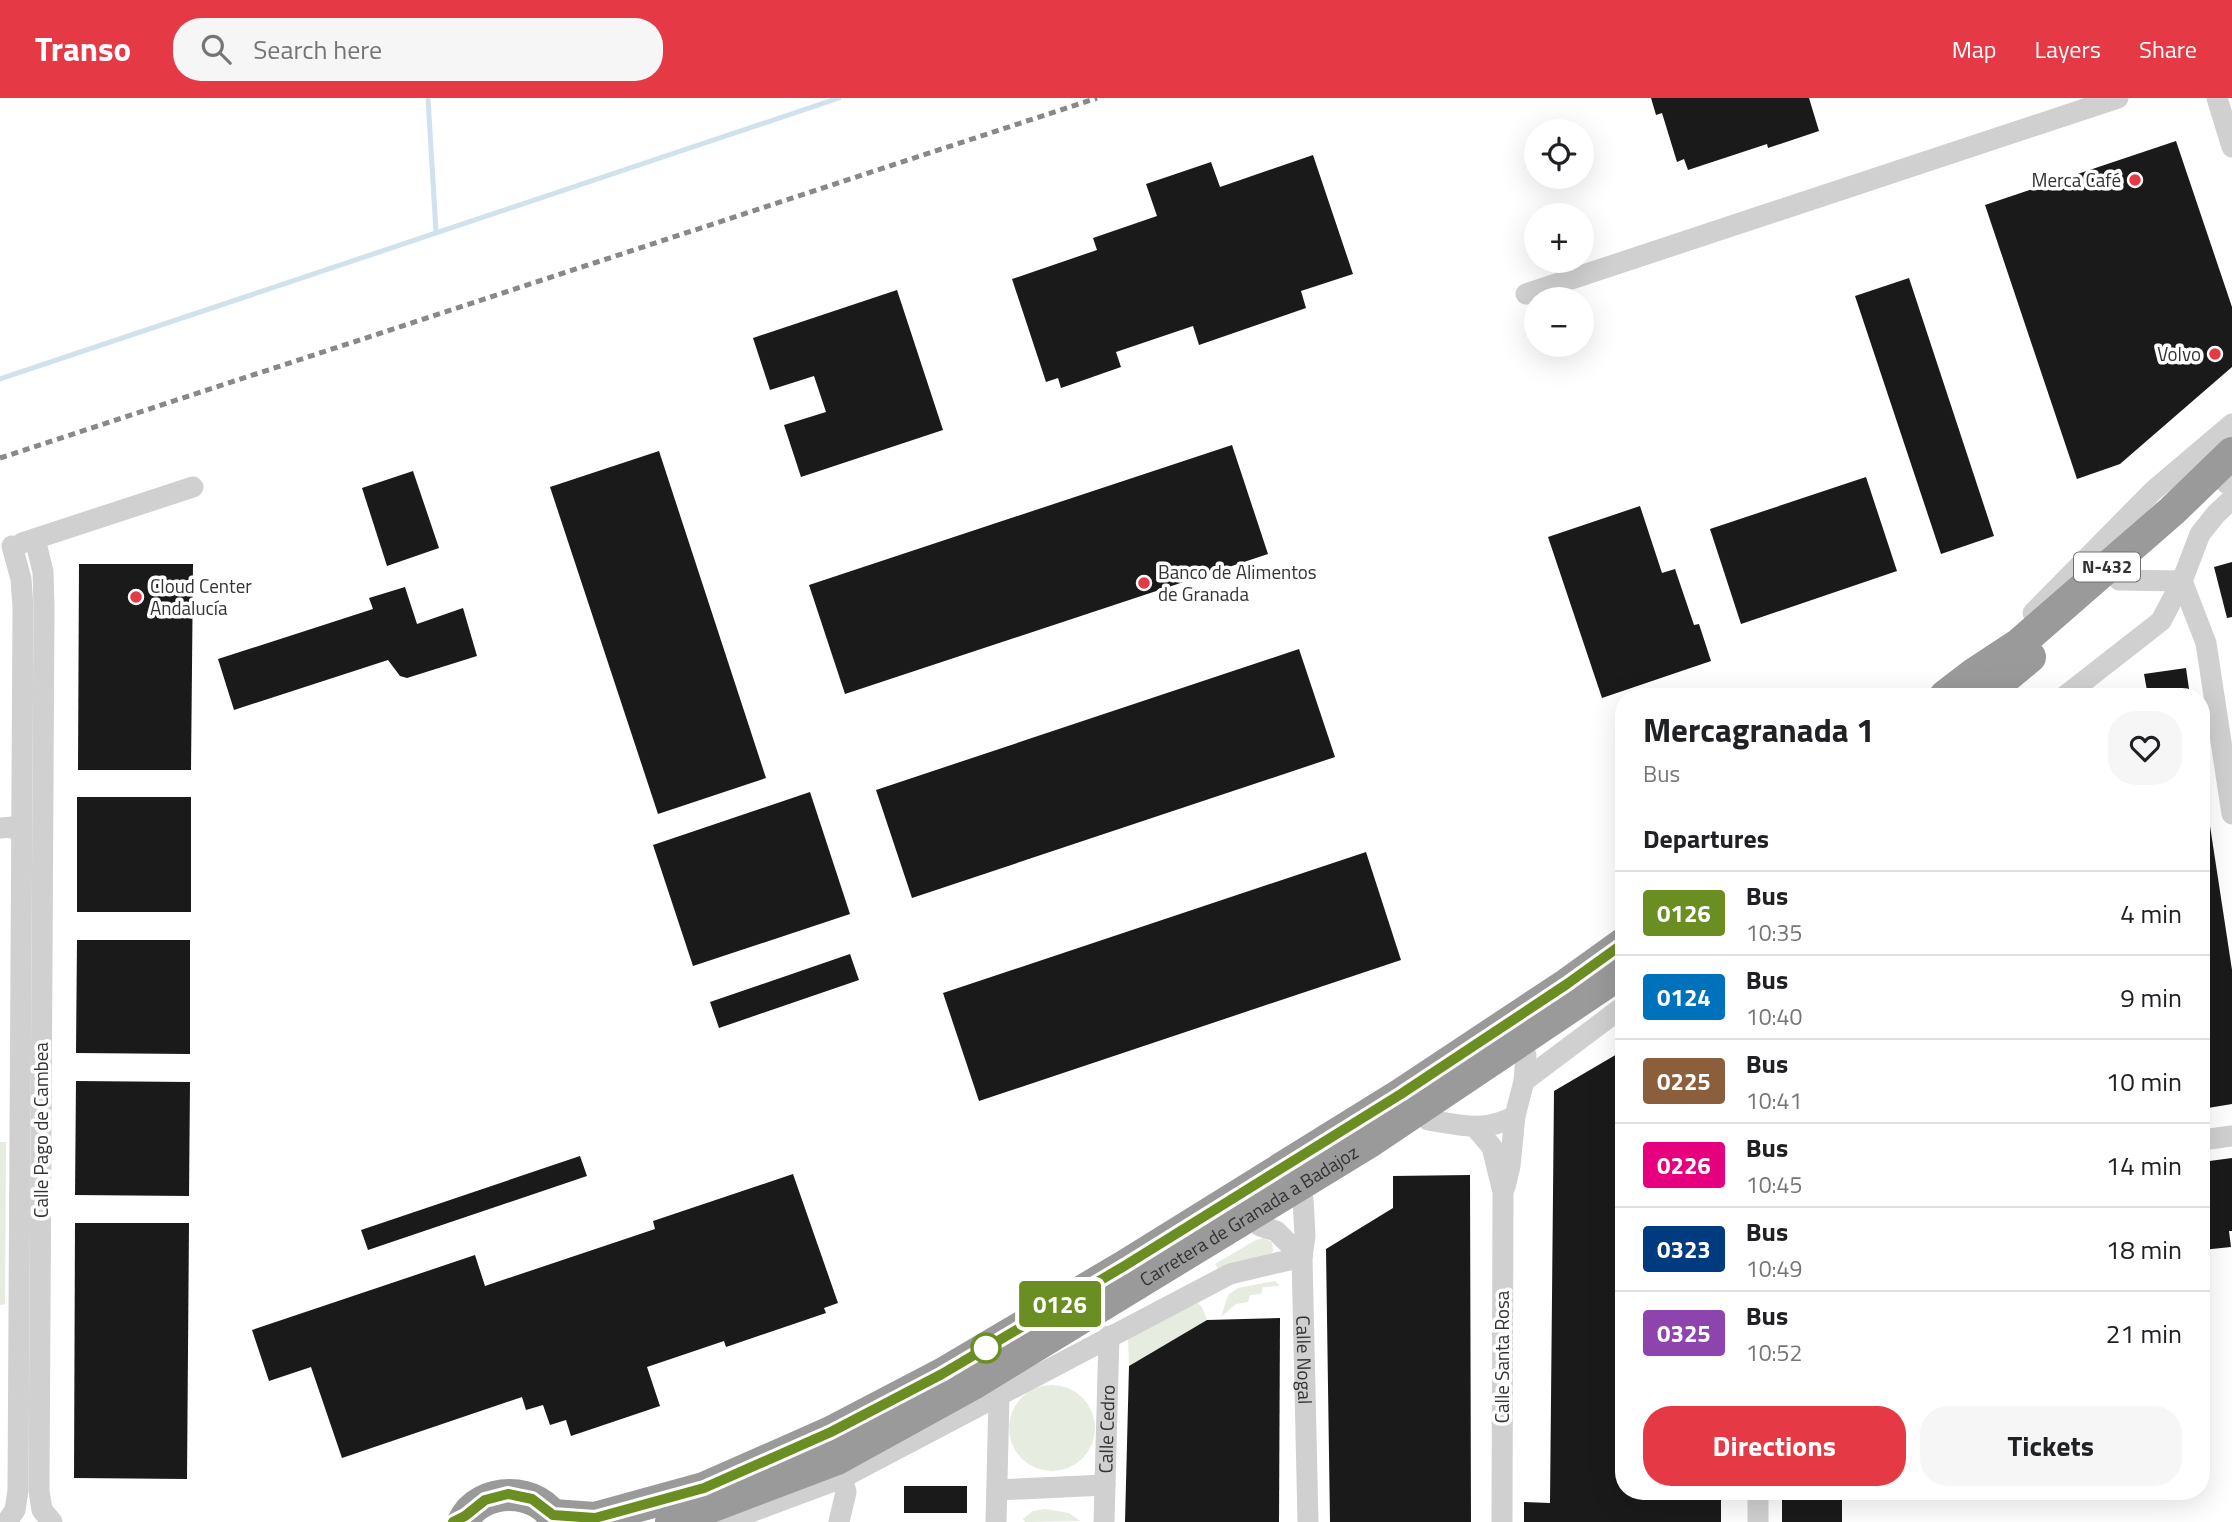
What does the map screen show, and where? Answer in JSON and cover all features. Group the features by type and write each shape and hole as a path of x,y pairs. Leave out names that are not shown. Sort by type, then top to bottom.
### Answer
{"highway":[{"name":"N-432","path":"1979,685 2019,644 2172,511 2231,478"},
{"name":"N-432","path":"1979,685 2119,580 2231,478"},
{"name":"Carretera de Granada a Badajoz","path":"554,1518 595,1518 704,1488 831,1432 942,1374 1126,1265 1401,1094 1615,949"},
{"name":"Carretera de Granada a Badajoz","path":"671,1522 837,1460 973,1384 1371,1140 1615,978"},
{"path":"460,1520 485,1500 508,1494 532,1499 554,1518"}],"street":[{"path":"1547,287 2118,98"},
{"path":"2217,98 2232,147"},
{"path":"1979,685 2153,491 2232,424"},
{"path":"2076,688 2161,621 2182,581 2200,534 2216,514 2231,478"},
{"path":"6,548 193,487"},
{"name":"Calle Pago de Cambea","path":"7,1522 15,1510 29,1429 43,831 44,607 43,572 35,539"},
{"name":"Calle Pago de Cambea","path":"6,548 21,579 23,607 7,832 29,1429 42,1510 52,1522"},
{"path":"2119,580 2182,581"},
{"path":"2182,581 2206,643 2232,814"},
{"path":"7,832 43,831"},
{"path":"1174,1262 1208,1258 1428,1120 1560,1032 1587,998"},
{"path":"1524,1081 1615,1013"},
{"name":"Calle Santa Rosa","path":"1503,1192 1510,1166 1514,1116 1524,1081 1526,1055"},
{"path":"1428,1120 1475,1127 1500,1125 1514,1116"},
{"name":"Calle Santa Rosa","path":"1475,1127 1492,1147 1503,1192 1502,1522"},
{"path":"2210,1139 2232,1136"},
{"name":"Calle Nogal","path":"1303,1199 1308,1522"},
{"path":"1260,1226 1276,1231 1302,1257"},
{"path":"724,1522 842,1478 1230,1274 1302,1257"},
{"name":"Calle Cedro","path":"1104,1522 1109,1336"},
{"path":"996,1522 999,1397"},
{"path":"839,1522 846,1492 842,1478"},
{"path":"997,1490 1105,1485"},
{"path":"1758,1500 1758,1522"}],"shaded area":[{"path":"0,1142 6,1142 5,1304 0,1305"},
{"path":"1263,1238 1272,1242 1273,1251 1269,1257 1219,1270 1215,1264 1256,1240"},
{"path":"1275,1281 1280,1286 1263,1287 1261,1294 1250,1295 1248,1302 1236,1304 1221,1317 1228,1295 1238,1288"},
{"path":"1197,1303 1202,1307 1207,1320 1129,1366 1128,1338"},
{"path":"1052,1385 1076,1392 1088,1404 1095,1428 1088,1452 1076,1464 1052,1471 1028,1464 1016,1452 1009,1428 1016,1404 1028,1392"},
{"path":"1045,1509 1069,1513 1080,1521 1025,1522 1023,1519 1033,1511"}],"building":[{"path":"1651,98 1809,98 1819,131 1768,148 1767,144 1688,170 1684,159 1677,162 1662,113 1656,115"},
{"path":"2176,141 2232,307 2232,367 2120,464 2077,479 1985,205"},
{"path":"1313,155 1353,274 1301,291 1306,308 1199,345 1193,326 1116,352 1121,367 1061,388 1058,378 1046,382 1012,279 1097,250 1093,238 1157,216 1146,184 1211,162 1220,187"},
{"path":"1909,278 1994,536 1941,554 1855,296"},
{"path":"897,290 943,430 801,477 784,425 826,412 814,376 770,390 753,338"},
{"path":"1232,445 1268,554 845,694 809,585"},
{"path":"659,451 766,778 658,814 550,487"},
{"path":"413,471 439,548 387,566 362,488"},
{"path":"1866,477 1897,571 1741,624 1710,529"},
{"path":"1640,506 1662,573 1675,569 1694,625 1699,624 1711,661 1631,688 1615,688 1615,694 1602,698 1548,537"},
{"path":"2232,562 2232,617 2227,618 2214,567"},
{"path":"79,564 193,564 191,770 78,770"},
{"path":"405,587 417,624 463,608 477,656 407,678 400,676 388,660 234,710 218,659 373,609 369,598"},
{"path":"1299,649 1335,757 912,898 876,790"},
{"path":"2186,668 2189,688 2147,688 2144,674"},
{"path":"810,792 850,914 693,966 653,845"},
{"path":"77,797 191,797 191,912 77,912"},
{"path":"2210,826 2232,970 2232,1104 2210,1108"},
{"path":"1366,852 1401,960 979,1101 943,993"},
{"path":"77,940 190,940 190,1054 76,1053"},
{"path":"850,954 859,980 719,1028 710,1002"},
{"path":"1615,1055 1615,1500 1721,1500 1721,1522 1524,1522 1524,1502 1550,1503 1554,1091"},
{"path":"76,1081 190,1082 189,1196 75,1195"},
{"path":"580,1156 587,1176 368,1250 361,1230"},
{"path":"2232,1158 2232,1231 2229,1231 2231,1247 2210,1249 2210,1161"},
{"path":"793,1174 838,1303 824,1308 826,1313 726,1347 724,1341 647,1367 660,1406 571,1436 566,1420 550,1425 543,1405 526,1410 522,1397 342,1458 311,1367 269,1381 252,1330 475,1255 485,1286 655,1229 653,1221"},
{"path":"1470,1175 1471,1522 1330,1522 1326,1249 1393,1208 1393,1176"},
{"path":"75,1223 189,1223 187,1479 74,1478"},
{"path":"1280,1318 1279,1522 1125,1522 1129,1366 1207,1320"},
{"path":"904,1486 967,1486 967,1513 904,1513"},
{"path":"1782,1500 1842,1500 1842,1522 1782,1522"}],"waterway":[{"path":"428,98 436,232"},
{"path":"0,379 839,98"}],"railway":[{"path":"0,458 1097,98"}],"bus line":[{"name":"0126","path":"453,1522 485,1500 508,1494 532,1499 553,1515 595,1518 704,1488 831,1432 942,1374 1126,1265 1401,1094 1615,949"}],"place":[{"name":"Merca Café","path":"2135,180"},
{"name":"Volvo","path":"2215,354"},
{"name":"Banco de Alimentos de Granada","path":"1144,583"},
{"name":"Cloud Center Andalucía","path":"136,597"}]}
